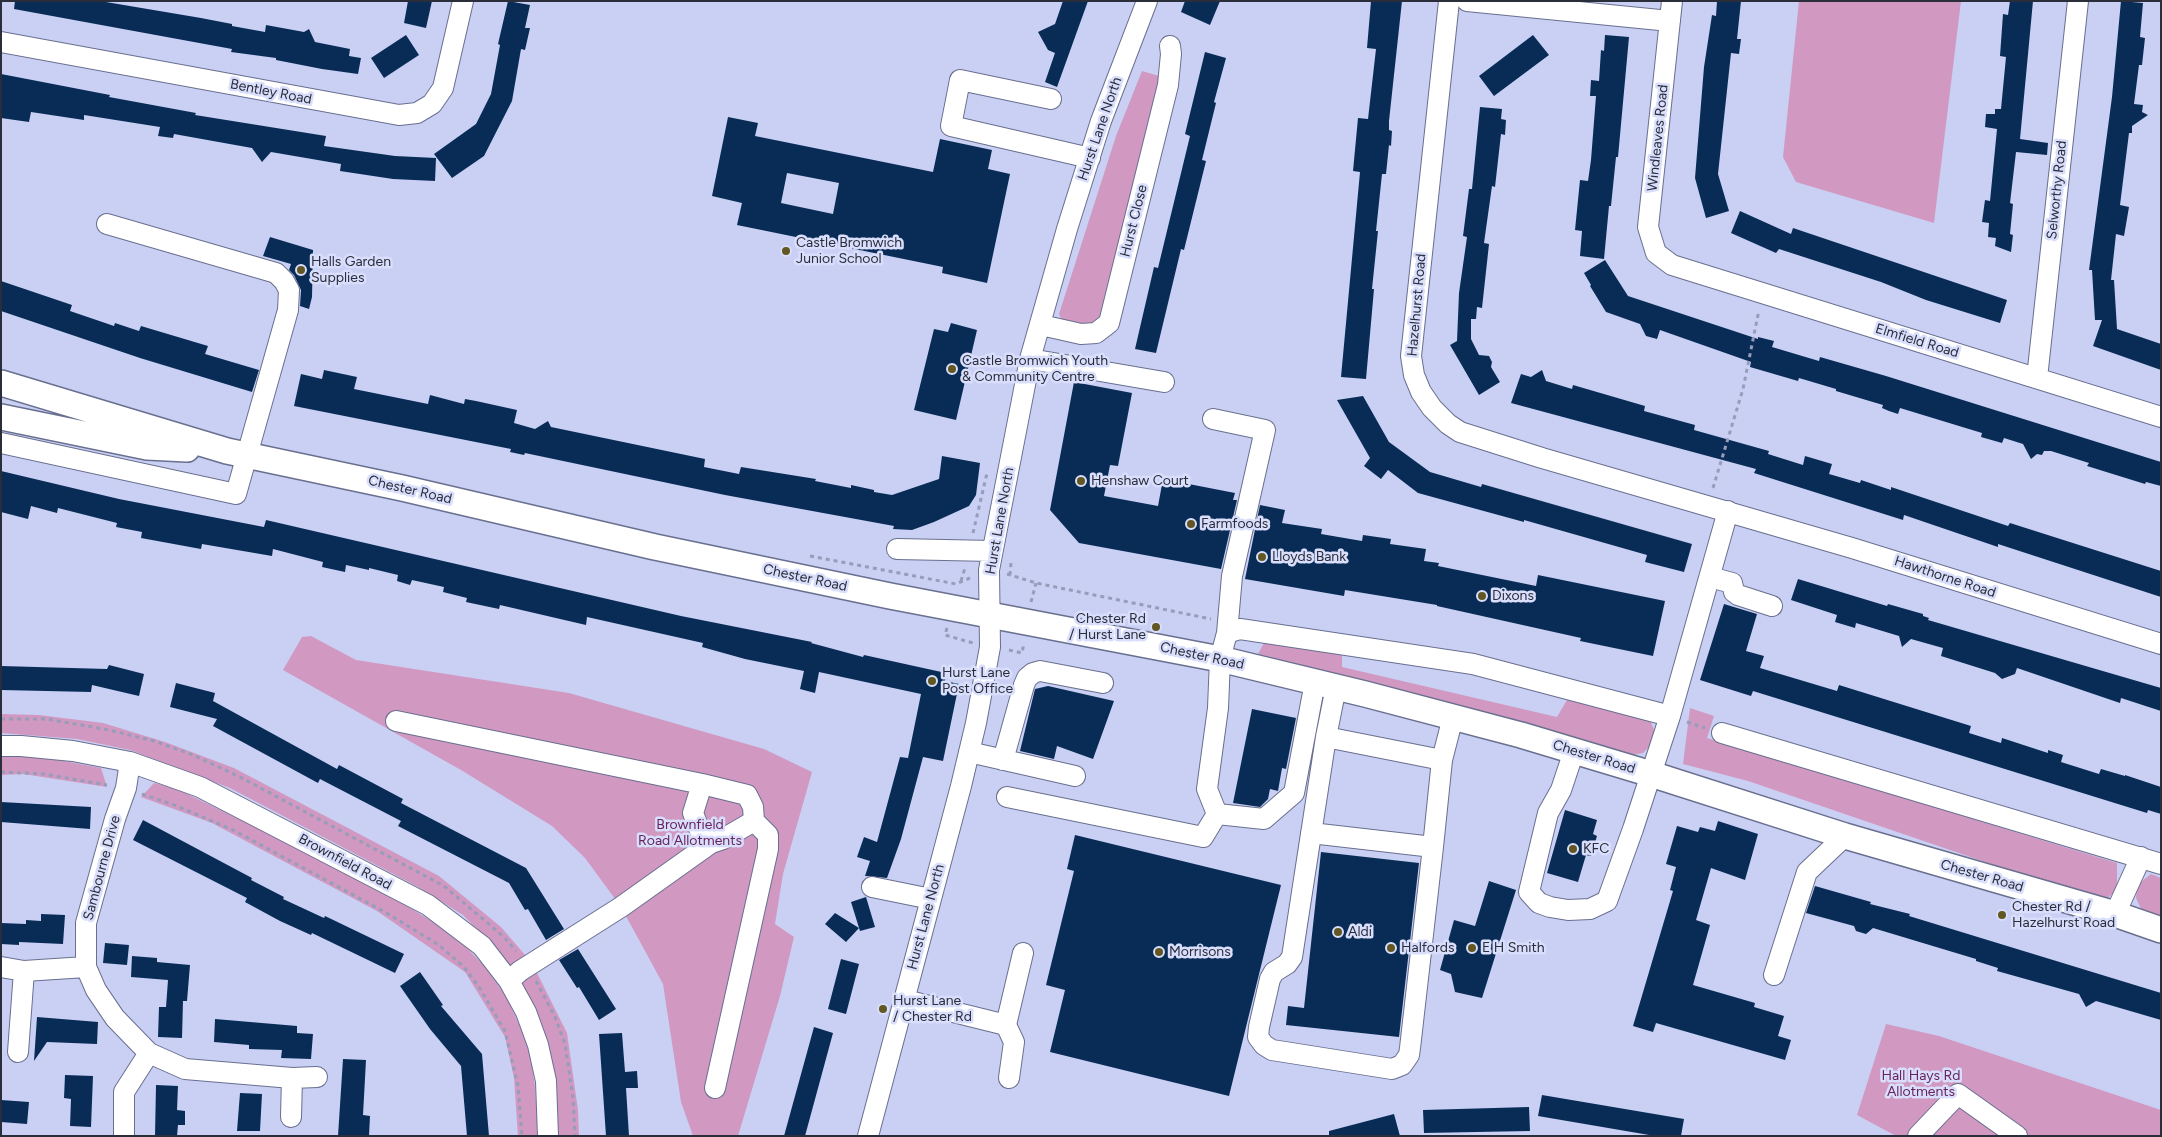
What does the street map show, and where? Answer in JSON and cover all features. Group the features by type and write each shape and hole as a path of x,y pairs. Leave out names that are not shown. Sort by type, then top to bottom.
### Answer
{"main road":[{"name":"Chester Road","path":"1,383 236,453 402,488 655,547 890,596 1220,659 1325,684 1574,751 1845,836 2115,914 2161,930"},
{"name":"Chester Road","path":"1,417 147,447 236,453"}],"street":[{"name":"Bentley Road","path":"1,42 399,115 417,113 432,104 444,88 463,1"},
{"name":"Hurst Lane North","path":"868,1136 969,752 988,658 989,570 1030,359 1067,229 1101,121 1147,1"},
{"name":"Hazelhurst Road","path":"1449,1 1411,356 1414,375 1421,392 1432,408 1460,432 1542,458 1728,511"},
{"path":"1467,1 1671,11"},
{"name":"Selworthy Road","path":"2036,378 2078,1"},
{"name":"Windleaves Road","path":"1671,11 1648,227 1656,253 1672,266"},
{"name":"Hurst Close","path":"1040,325 1081,334 1096,333 1109,323 1168,85 1170,46"},
{"path":"1051,100 960,80 951,126 1090,158"},
{"path":"1,443 236,494 236,453 288,310 289,290 284,280 276,273 107,224"},
{"name":"Elmfield Road","path":"1672,266 2161,418"},
{"path":"1030,359 1164,382"},
{"path":"1213,419 1265,430 1232,576 1227,633 1220,659 1218,708 1206,789 1217,814"},
{"path":"1574,751 1561,790 1548,813 1528,892 1539,903 1568,910 1590,909 1607,902 1651,774 1677,718 1710,577 1728,511"},
{"name":"Hawthorne Road","path":"1728,511 2161,644"},
{"path":"897,549 992,551"},
{"path":"1710,577 1732,584 1734,592 1738,595 1772,606"},
{"path":"1227,633 1240,629 1473,664 1677,718"},
{"path":"1003,760 1024,685 1027,678 1033,673 1040,671 1103,684"},
{"path":"1217,814 1264,820 1294,793 1325,684"},
{"path":"1325,684 1326,737 1292,957 1287,964 1274,972 1270,979 1258,1037 1264,1045 1272,1050 1392,1069 1402,1065 1408,1055 1442,760 1453,717"},
{"path":"396,721 747,795 753,807 754,821 768,835 768,849 715,1088"},
{"path":"1722,733 2161,864"},
{"path":"1326,737 1442,760"},
{"name":"Brownfield Road","path":"1,746 73,751 130,762 200,787 428,905 482,946 509,981 526,1012 538,1045 546,1081 548,1136"},
{"path":"969,752 1075,776"},
{"name":"Sambourne Drive","path":"130,762 126,788 115,818 86,923 86,967 96,990 115,1018 149,1053 185,1069 292,1078 317,1077"},
{"path":"702,784 694,812 700,831 711,843"},
{"path":"1007,797 1203,837 1217,814"},
{"path":"509,981 520,971 621,907 711,843 723,839 754,821"},
{"path":"1311,833 1433,846"},
{"path":"1774,975 1807,872 1845,836"},
{"path":"2115,914 2141,857"},
{"path":"872,887 931,900"},
{"path":"1009,1078 1014,1042 1006,1025 1023,953"},
{"path":"1,967 24,971 86,967"},
{"path":"18,1052 24,971"},
{"path":"905,1000 1006,1025"},
{"path":"124,1136 124,1092 149,1053"},
{"path":"291,1117 292,1078"},
{"path":"1918,1136 1958,1094 2017,1136"}],"path":[{"path":"1708,505 1743,389 1763,293"},
{"path":"961,582 987,470"},
{"path":"1677,718 1722,733"},
{"path":"1,772 44,774 126,788 176,806 233,830 385,912 439,945 464,967 479,987 505,1031 518,1086 522,1136"}],"green space":[{"path":"1799,1 1961,1 1934,223 1796,182 1783,157"},
{"path":"1142,71 1159,76 1127,218 1102,315 1095,326 1064,325 1059,314 1116,136"},
{"name":"Brownfield Road Allotments","path":"311,636 356,660 569,693 764,749 812,772 783,874 775,924 794,937 780,996 738,1136 693,1136 681,1102 663,984 621,907 585,858 552,826 461,770 283,670 302,637"},
{"path":"1265,641 1342,653 1342,667 1557,717 1567,700 1602,707 1650,720 1654,730 1652,744 1643,753 1632,755 1393,688 1258,654"},
{"path":"1690,708 1714,716 1707,738 2117,863 2117,889 2106,900 2032,878 1748,781 1683,764"},
{"path":"1,714 39,715 103,723 165,742 234,768 439,876 501,927 532,963 567,1033 578,1110 579,1136 558,1136 550,1049 523,985 499,952 463,915 418,887 230,788 130,750 77,739 1,733"},
{"path":"1,755 48,758 101,768 107,787 23,774 1,775"},
{"path":"154,783 175,788 253,826 402,903 456,936 484,966 506,996 522,1031 530,1053 535,1087 538,1136 518,1136 514,1078 505,1037 465,972 377,911 212,823 141,797"},
{"path":"2151,874 2161,878 2161,918 2142,911 2136,898 2137,885"},
{"name":"Hall Hays Rd Allotments","path":"1886,1024 1939,1036 2161,1110 2161,1136 1896,1136 1857,1115"}],"building":[{"path":"15,1 100,1 201,18 265,32 266,25 304,32 309,29 315,42 350,49 349,56 361,58 358,74 322,69 276,60 276,58 231,52 232,49 14,9"},
{"path":"408,1 432,1 426,28 404,23"},
{"path":"508,1 530,5 525,28 530,28 525,50 521,49 512,101 484,156 452,178 434,154 476,124 491,94 500,45 498,44"},
{"path":"1063,1 1088,1 1057,87 1045,82 1055,53 1048,50 1038,32 1055,24"},
{"path":"1185,1 1220,1 1210,25 1181,12"},
{"path":"1371,1 1402,1 1389,121 1389,130 1392,131 1391,146 1389,145 1386,174 1382,174 1376,231 1378,231 1366,379 1341,377 1360,172 1353,171 1358,118 1368,119 1376,49 1367,48"},
{"path":"1717,1 1741,1 1737,39 1741,39 1739,54 1731,53 1718,174 1729,211 1706,218 1695,178 1704,67 1712,15 1716,16"},
{"path":"2010,1 2033,1 2020,139 2048,143 2047,155 2016,152 2010,203 2013,204 2010,234 2013,235 2011,252 1995,246 1996,238 1988,237 1989,223 1982,222 1985,200 1990,201 1997,129 1985,127 1986,114 1995,114 1995,109 2001,109 2006,57 2000,56 2003,14 2008,15"},
{"path":"2121,1 2143,3 2140,37 2145,38 2134,104 2143,105 2142,112 2148,115 2132,126 2132,133 2129,133 2120,205 2129,207 2124,236 2116,234 2111,280 2114,280 2117,329 2161,344 2161,370 2093,346 2102,320 2095,320 2092,270 2089,270 2112,97"},
{"path":"406,35 419,55 384,78 371,58"},
{"path":"1533,35 1549,55 1494,96 1479,76"},
{"path":"1605,35 1629,37 1618,157 1616,157 1611,206 1609,206 1604,259 1580,256 1582,231 1575,230 1580,180 1588,181 1591,160 1596,96 1590,96 1591,80 1599,81 1601,50 1604,51"},
{"path":"1205,52 1226,58 1214,102 1216,103 1202,160 1206,161 1184,250 1181,249 1156,353 1135,349 1154,267 1158,268 1190,136 1185,134"},
{"path":"1,74 196,113 195,115 326,136 324,146 395,156 436,158 435,181 393,179 340,171 341,164 271,152 262,162 252,148 174,134 173,138 158,136 160,127 84,115 84,120 31,112 29,122 1,118"},
{"path":"1480,107 1502,109 1501,119 1506,120 1505,135 1501,134 1495,187 1492,186 1484,243 1489,244 1482,308 1477,307 1476,319 1471,319 1471,339 1479,355 1489,356 1492,362 1491,367 1500,382 1479,395 1450,345 1457,341 1459,293 1467,237 1463,236 1469,189 1472,189"},
{"path":"728,117 758,123 755,136 933,172 940,139 992,150 988,169 1010,174 987,283 942,273 943,267 737,225 742,203 712,196","holes":["787,173 839,183 833,214 781,203"]},
{"path":"1740,211 1791,234 1793,228 2007,300 2000,323 1926,300 1881,282 1779,249 1776,253 1731,233"},
{"name":"Halls Garden Supplies","path":"270,237 313,250 312,297 309,309 300,306 301,290 294,275 289,270 291,264 263,256"},
{"path":"1605,260 1628,296 1758,339 1758,337 1774,341 1772,347 1819,361 1820,357 1886,376 2161,462 2161,486 2146,482 2145,484 2087,466 2089,463 2051,451 2044,451 2042,455 2037,454 2031,459 2023,444 2004,438 2002,443 1981,437 1982,433 1900,408 1898,414 1882,408 1883,405 1836,391 1836,389 1799,378 1798,381 1750,367 1751,362 1660,330 1657,339 1646,336 1640,324 1606,312 1590,286 1584,273"},
{"path":"1,281 72,305 70,311 114,326 115,323 139,331 141,326 208,346 205,354 259,370 252,392 140,358 1,311"},
{"name":"Castle Bromwich Youth & Community Centre","path":"951,323 977,330 956,420 914,410 934,329 948,332"},
{"path":"324,370 357,377 354,389 428,404 430,395 464,404 465,399 517,410 514,423 535,429 548,421 551,427 705,459 704,467 739,474 741,467 816,479 815,481 851,488 851,485 892,495 939,479 942,456 980,463 976,495 969,506 934,522 912,530 893,529 894,526 725,495 525,453 524,455 510,452 511,449 294,406 301,374 322,379"},
{"path":"1542,370 1546,381 1572,389 1573,385 1645,406 1644,411 1695,425 1694,430 1769,451 1768,454 1803,465 1805,456 1832,464 1829,474 1860,483 1861,480 1891,490 1891,487 2008,526 2010,523 2161,571 2161,597 1998,544 1998,547 1904,515 1903,520 1754,473 1756,469 1511,403 1521,374 1531,377"},
{"name":"Henshaw Court","path":"1074,382 1132,393 1118,466 1110,465 1104,496 1158,506 1163,479 1235,493 1233,500 1237,500 1221,569 1079,543 1050,510"},
{"path":"1363,396 1389,442 1430,472 1481,487 1482,484 1692,544 1684,572 1645,562 1647,555 1524,520 1524,522 1418,493 1388,470 1381,479 1364,466 1370,458 1337,400"},
{"path":"1,471 119,499 264,527 266,520 681,616 812,642 863,657 864,655 946,673 945,681 959,684 943,761 923,757 901,839 887,878 865,876 870,861 857,857 864,837 877,842 900,757 908,758 921,694 819,672 815,693 800,689 804,671 745,659 702,647 703,643 587,617 586,625 500,605 499,609 466,602 467,598 443,592 444,587 412,580 410,585 397,581 398,575 369,568 369,570 346,565 345,572 322,567 323,562 273,549 272,556 202,544 201,549 141,538 142,532 116,527 117,523 58,508 57,513 31,506 28,519 1,512"},
{"path":"1260,505 1285,510 1282,523 1322,529 1321,534 1362,541 1363,535 1391,539 1390,544 1426,549 1424,561 1439,563 1438,566 1536,586 1538,575 1665,601 1653,656 1580,641 1581,638 1437,605 1345,590 1344,596 1245,579"},
{"path":"1798,579 1887,606 1888,604 1923,614 1923,616 1929,618 1928,620 2161,688 2161,711 2121,698 2120,703 2017,668 2015,674 2002,679 1995,673 1941,656 1943,648 1911,639 1902,647 1899,636 1856,623 1855,628 1835,622 1837,615 1791,600"},
{"path":"1724,604 1757,614 1746,651 1764,656 1760,668 1837,691 1839,685 1971,726 1969,733 2001,743 2002,738 2048,753 2048,750 2063,755 2061,762 2099,774 2101,769 2125,775 2161,787 2161,814 2148,810 2147,813 1753,691 1751,696 1700,680"},
{"path":"109,665 144,674 139,696 92,685 91,692 1,690 1,666 107,669"},
{"path":"176,683 215,693 213,701 337,769 339,765 403,799 401,803 526,868 564,929 546,940 528,909 525,910 509,883 398,826 401,821 320,779 318,783 213,726 217,719 170,707"},
{"path":"1048,686 1114,701 1093,759 1057,746 1054,759 1020,751 1035,689"},
{"path":"1252,709 1296,718 1286,769 1282,768 1278,791 1270,789 1268,799 1260,807 1233,803"},
{"path":"1,802 91,807 90,829 1,822"},
{"name":"KFC","path":"1565,810 1597,820 1593,834 1597,836 1591,856 1586,855 1578,882 1547,873"},
{"path":"143,820 252,878 251,880 284,897 283,899 324,918 325,916 404,954 395,973 312,933 311,935 280,921 245,902 247,898 133,840"},
{"path":"1718,821 1758,834 1745,880 1711,868 1696,920 1710,925 1693,985 1755,1003 1754,1007 1784,1016 1778,1036 1791,1040 1785,1060 1656,1023 1653,1032 1633,1026 1673,891 1670,890 1676,867 1666,864 1677,826 1698,832 1700,827 1715,831"},
{"name":"Morrisons","path":"1075,835 1281,885 1229,1096 1050,1052 1065,990 1046,985 1074,871 1067,869"},
{"path":"1321,852 1419,863 1399,1037 1286,1025 1288,1006 1304,1008"},
{"name":"E H Smith","path":"1489,881 1516,890 1482,998 1455,992 1451,974 1440,970 1454,920 1475,926"},
{"path":"1815,886 2161,993 2161,1020 2096,1001 2086,1007 2079,994 1997,971 1998,968 1976,961 1976,959 1873,928 1866,934 1856,931 1854,926 1806,913"},
{"path":"866,897 875,927 860,931 851,902"},
{"path":"835,913 859,928 846,942 825,924"},
{"path":"41,914 65,915 63,944 19,942 19,945 1,944 1,923 26,924 26,920 41,921"},
{"path":"105,943 129,945 127,965 103,963"},
{"path":"578,949 616,1009 599,1020 579,987 577,988 559,960"},
{"path":"132,956 157,958 157,962 190,965 187,1001 183,1001 182,1038 158,1037 159,1007 166,1007 168,980 131,977"},
{"path":"841,959 859,964 846,1014 828,1009"},
{"path":"420,972 443,1005 441,1006 482,1054 489,1136 467,1136 461,1066 430,1029 400,986"},
{"path":"37,1017 98,1022 97,1044 47,1042 34,1061"},
{"path":"215,1019 297,1026 297,1033 313,1034 311,1059 281,1058 282,1050 249,1049 249,1045 214,1042"},
{"path":"814,1027 833,1033 805,1136 784,1136"},
{"path":"622,1033 625,1072 637,1071 638,1088 626,1088 629,1136 606,1136 599,1034"},
{"path":"343,1059 366,1060 363,1115 370,1116 369,1136 338,1136"},
{"path":"65,1075 93,1076 91,1127 70,1126 71,1099 64,1098"},
{"path":"156,1085 178,1086 177,1110 185,1111 185,1125 178,1125 177,1136 155,1136"},
{"path":"240,1093 262,1094 260,1131 237,1131"},
{"path":"1542,1095 1684,1119 1681,1136 1655,1136 1538,1116"},
{"path":"1,1100 29,1102 27,1124 1,1122"},
{"path":"1529,1107 1530,1131 1424,1133 1423,1110"},
{"path":"1394,1114 1400,1136 1329,1136 1329,1131"}],"place":[{"name":"Castle Bromwich Junior School","path":"786,251"},
{"name":"Halls Garden Supplies","path":"301,270"},
{"name":"Castle Bromwich Youth & Community Centre","path":"952,369"},
{"name":"Henshaw Court","path":"1081,481"},
{"name":"Farmfoods","path":"1191,524"},
{"name":"Lloyds Bank","path":"1262,557"},
{"name":"Dixons","path":"1482,596"},
{"name":"Chester Rd / Hurst Lane","path":"1156,627"},
{"name":"Hurst Lane Post Office","path":"932,681"},
{"name":"KFC","path":"1573,849"},
{"name":"Chester Rd / Hazelhurst Road","path":"2002,915"},
{"name":"Aldi","path":"1338,932"},
{"name":"Halfords","path":"1391,948"},
{"name":"E H Smith","path":"1472,948"},
{"name":"Morrisons","path":"1159,952"},
{"name":"Hurst Lane / Chester Rd","path":"883,1009"}]}
